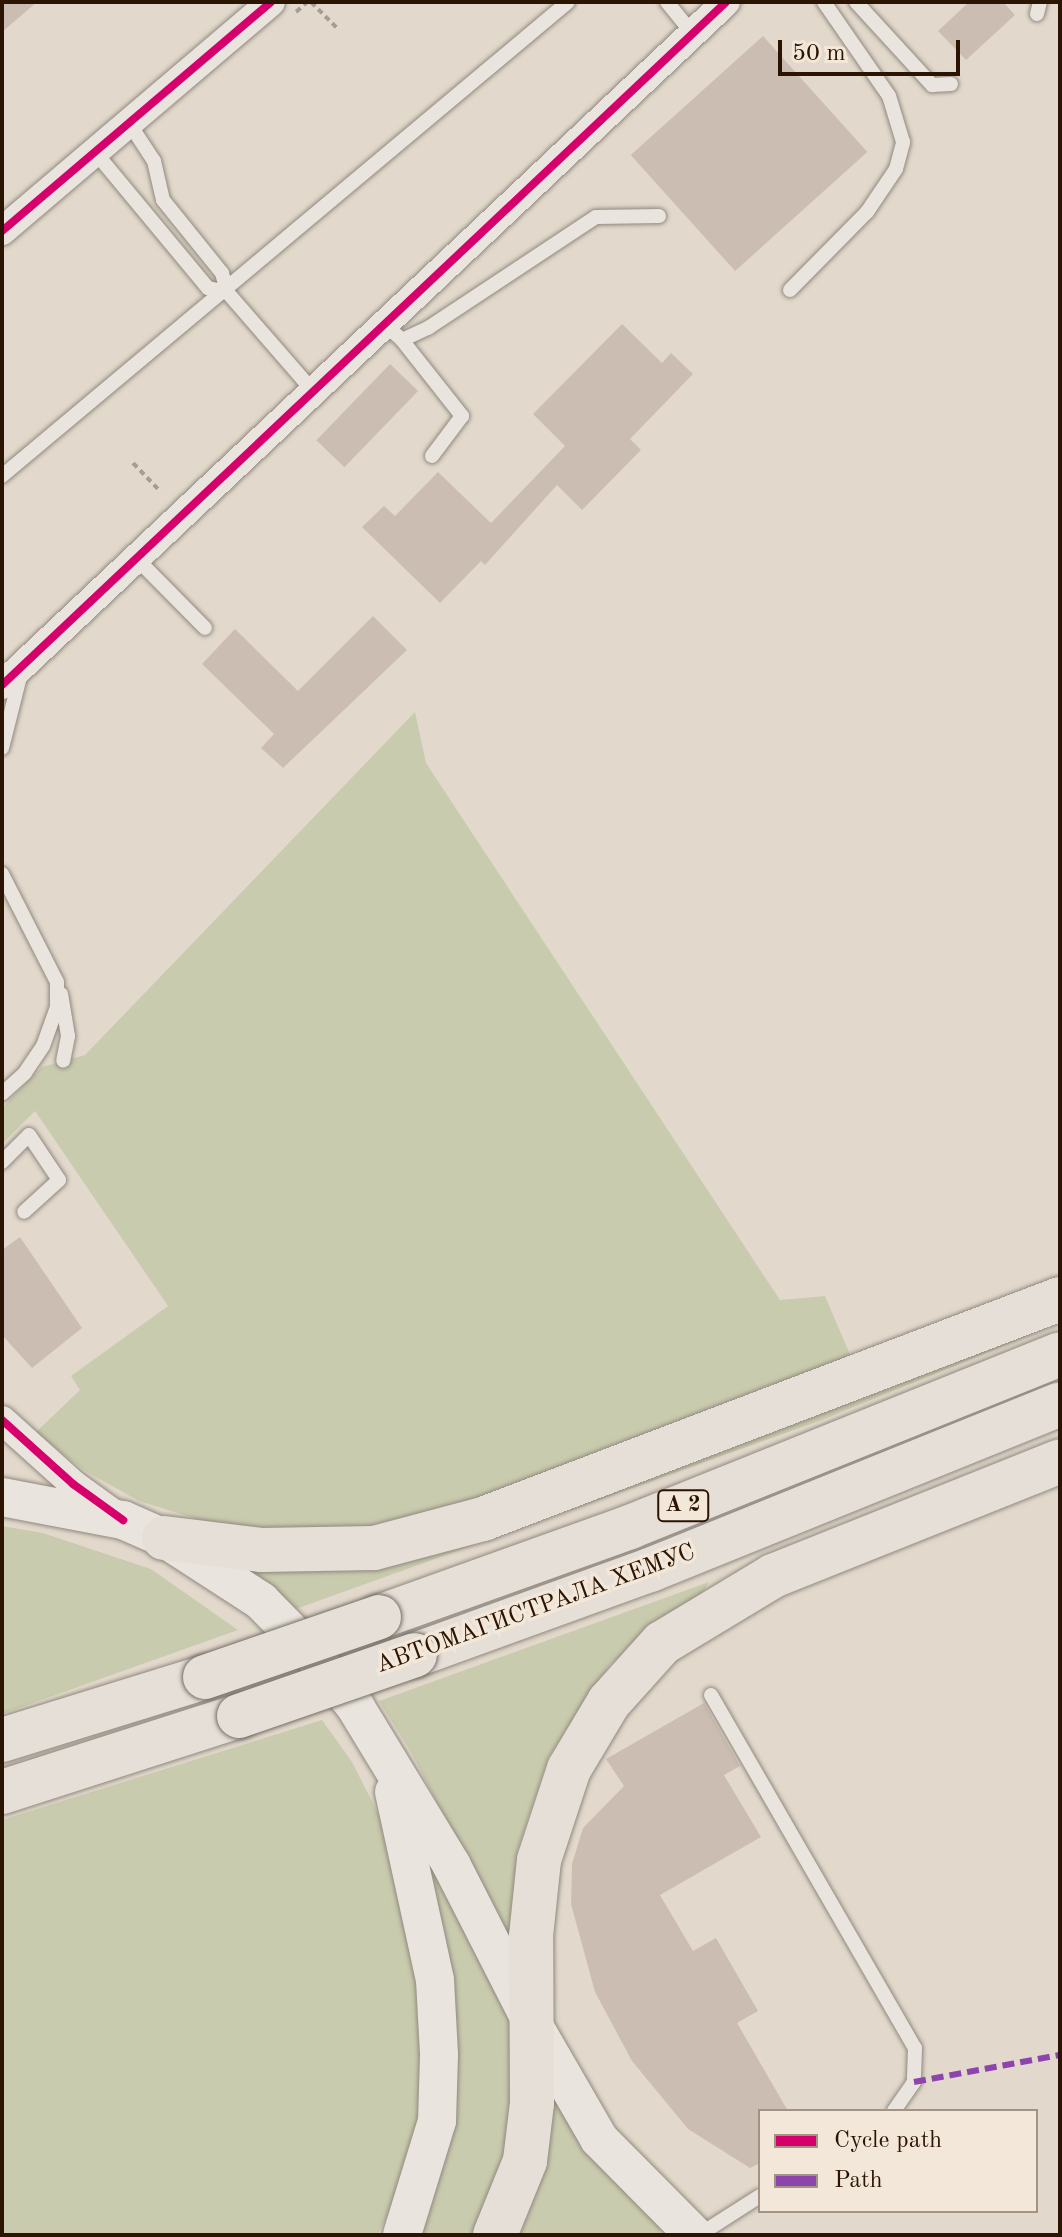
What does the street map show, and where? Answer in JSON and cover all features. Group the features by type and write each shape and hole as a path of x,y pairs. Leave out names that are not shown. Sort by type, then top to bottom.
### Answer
{"highway":[{"path":"164,1538 262,1550 374,1548 483,1519 1060,1299"},
{"name":"АВТОМАГИСТРАЛА ХЕМУС","path":"2,1740 205,1677 630,1527 1060,1354"},
{"name":"АВТОМАГИСТРАЛА ХЕМУС","path":"2,1792 239,1716 664,1565 1060,1404"},
{"path":"495,2235 525,2161 532,2103 531,1936 539,1860 551,1812 582,1739 630,1674 662,1643 715,1607 773,1576 1060,1461"}],"main road":[{"path":"2,1497 123,1520 164,1538 261,1601 355,1706 451,1864 531,2021 599,2139 696,2235"},
{"path":"387,1759 435,1980 439,2055 437,2121 402,2235"}],"street":[{"path":"2,231 271,2"},
{"path":"2,685 134,556 313,391 393,333 726,2"},
{"path":"2,1420 73,1484 123,1520"}],"lane":[{"path":"2,476 227,292 568,2"},
{"path":"667,2 693,34"},
{"path":"790,290 867,212 896,169 903,142 889,96 824,2"},
{"path":"856,2 932,85 951,84"},
{"path":"129,123 154,161 163,200 222,273 227,292 313,391"},
{"path":"95,152 208,288 227,292"},
{"path":"432,456 462,416 393,333 596,217 659,216"},
{"path":"134,556 205,628"},
{"path":"2,748 23,665"},
{"path":"2,874 57,982 68,1036 63,1061"},
{"path":"2,1094 25,1073 43,1046 57,1007 57,982"},
{"path":"2,1162 29,1135 59,1180 24,1212"},
{"path":"711,1695 915,2048 914,2082 895,2109"},
{"path":"696,2235 758,2197"}],"path":[{"path":"311,2 338,29"},
{"path":"133,463 160,491"}],"green space":[{"path":"415,712 426,763 780,1300 825,1296 854,1364 400,1526 314,1536 223,1527 139,1501 87,1472 35,1433 80,1390 71,1376 168,1306 35,1111 2,1144 2,1108 42,1067 85,1055"},
{"path":"1030,1325 1045,1329 822,1420 293,1610 247,1565 300,1568"},
{"path":"2,1526 43,1533 151,1569 238,1630 2,1714"},
{"path":"709,1582 697,1603 611,1663 549,1756 518,1849 512,1947 411,1752 379,1701"},
{"path":"322,1720 352,1762 382,1821 401,1880 421,2013 423,2079 416,2137 396,2199 377,2235 2,2235 2,1820"},
{"path":"428,1851 510,2009 517,2072 503,2171 474,2235 414,2235 436,1903"},
{"path":"539,2061 587,2150 657,2219 661,2235 504,2235"}],"building":[{"path":"2,2 37,2 2,32"},
{"path":"969,2 1003,2 1015,15 966,60 938,31"},
{"path":"763,36 867,152 735,271 631,155"},
{"path":"622,324 662,363 671,353 693,374 630,439 641,450 582,510 557,485 485,565 481,561 440,603 362,527 384,506 395,516 438,472 491,523 565,446 533,414"},
{"path":"390,364 418,391 344,467 316,440"},
{"path":"373,616 407,650 283,768 261,748 274,734 202,664 235,629 298,691"},
{"path":"20,1237 82,1328 32,1368 2,1335 2,1250"},
{"path":"704,1703 740,1766 724,1775 761,1837 660,1895 693,1951 716,1938 758,2011 737,2023 787,2109 758,2109 758,2164 750,2168 688,2129 632,2061 595,1992 571,1904 572,1864 583,1828 624,1786 606,1759"}],"marked path":[{"path":"914,2082 1060,2055"}],"cycle path":[{"path":"2,231 271,2"},
{"path":"2,685 726,2"},
{"path":"2,1420 73,1484 123,1520"}]}
